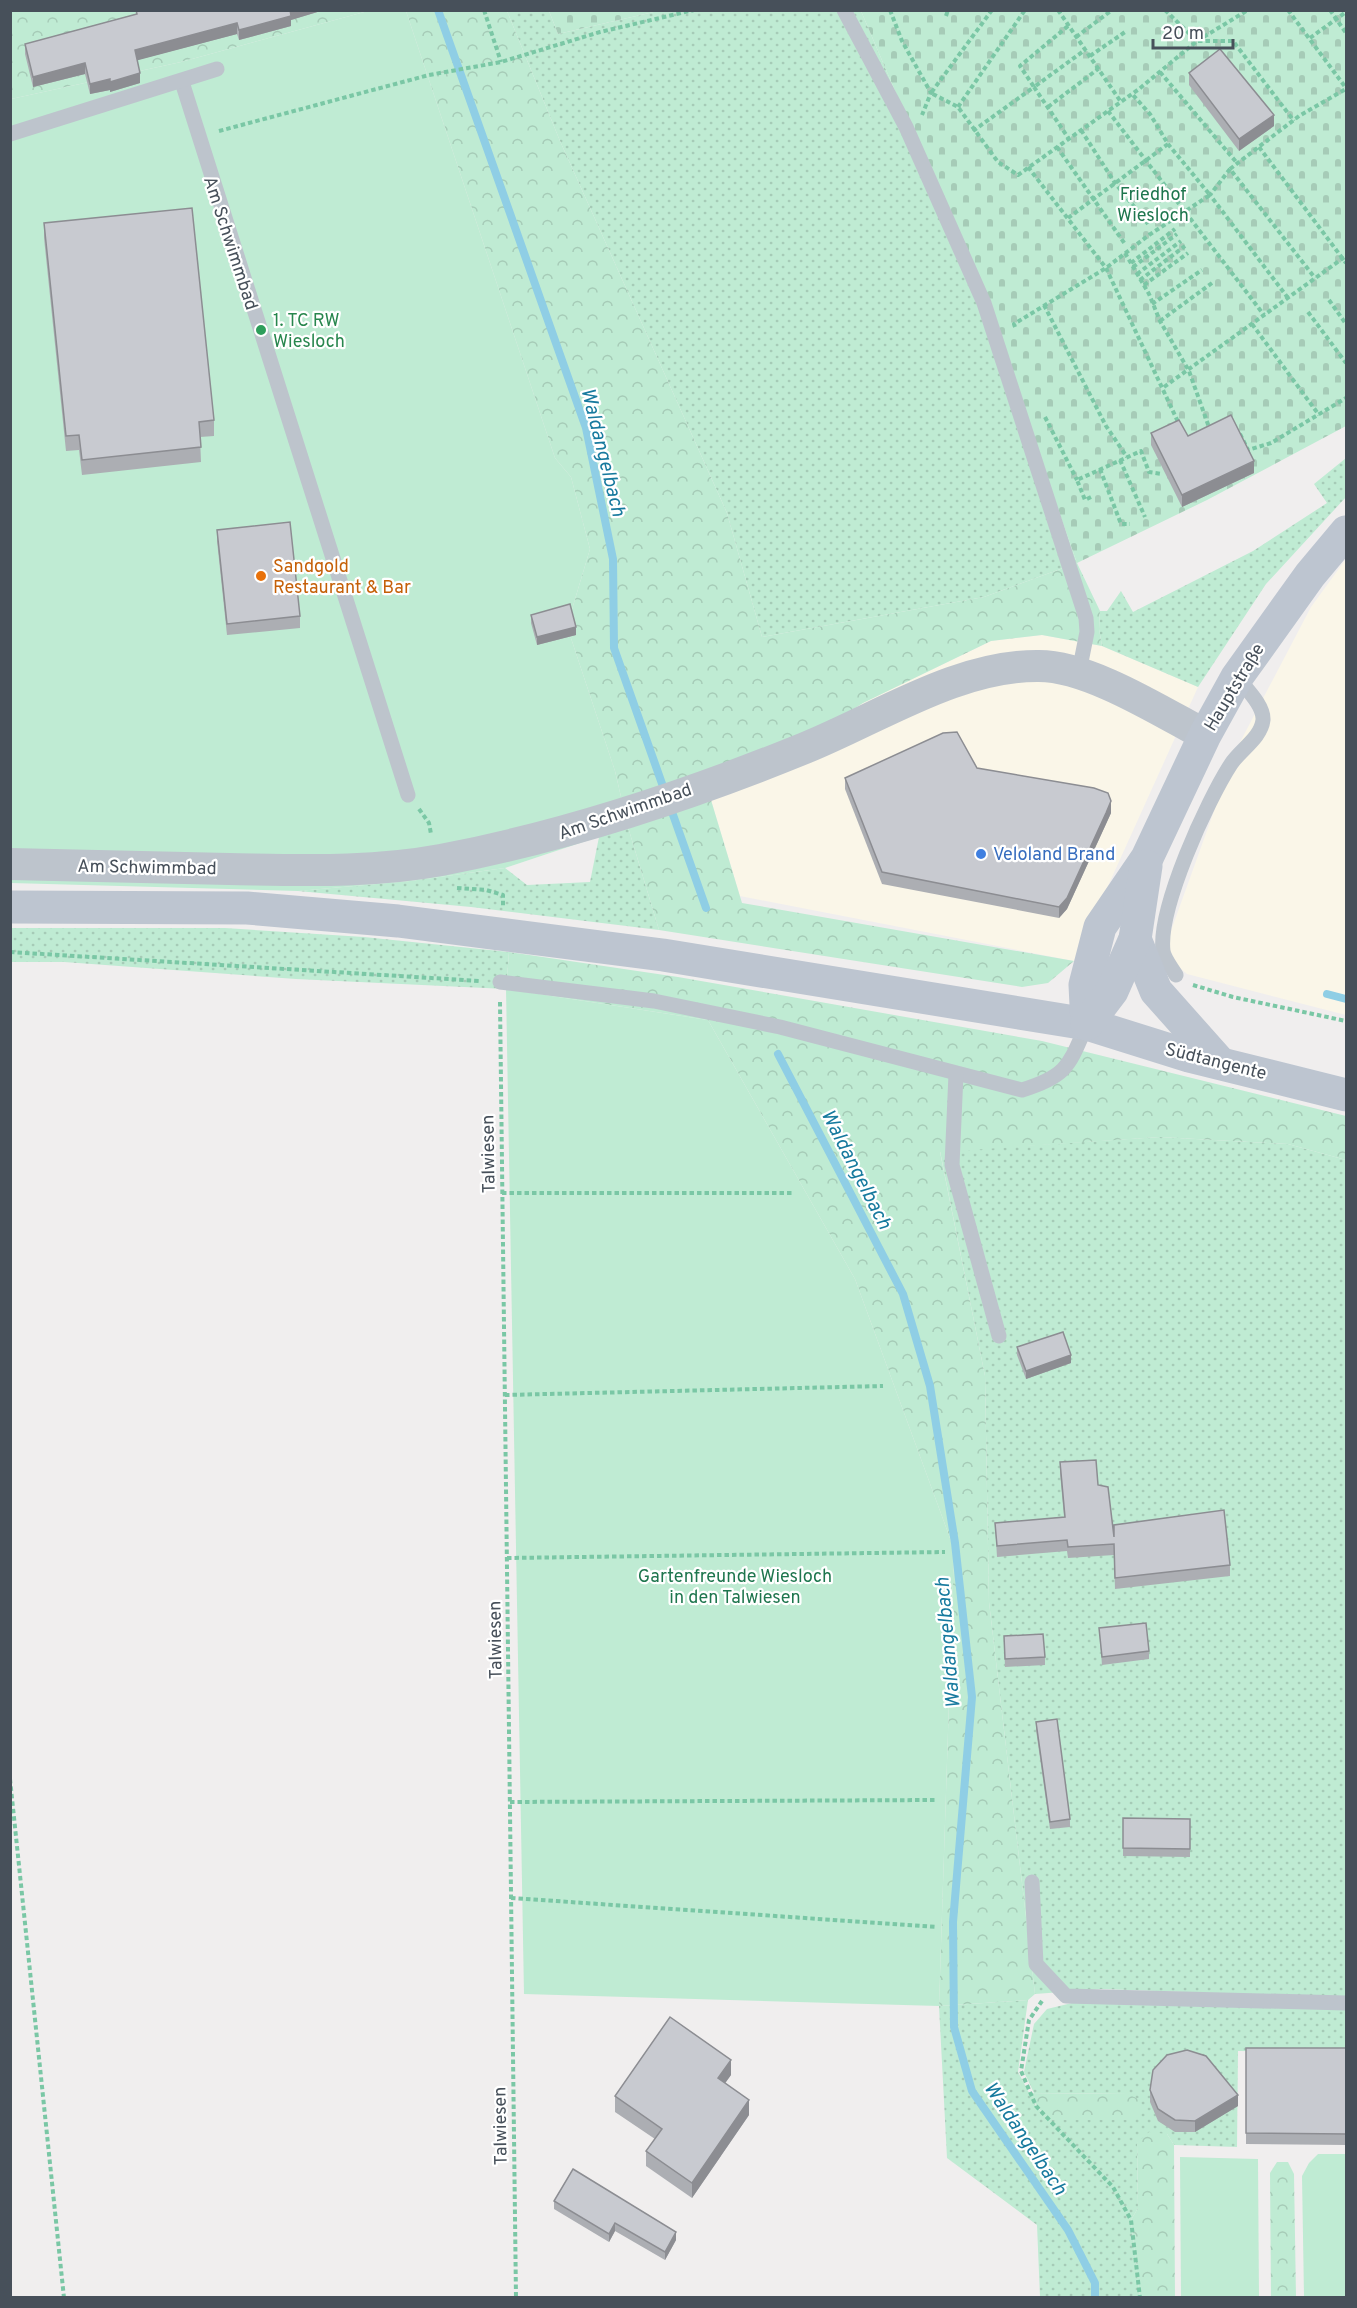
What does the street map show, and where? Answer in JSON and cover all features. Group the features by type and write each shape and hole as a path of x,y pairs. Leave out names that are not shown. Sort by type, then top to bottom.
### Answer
{"main road":[{"name":"Hauptstraße","path":"1087,1024 1085,985 1100,927 1147,858 1205,735 1237,677 1310,575 1347,532"},
{"name":"Hauptstraße","path":"1087,1024 1112,990 1135,939 1147,858"},
{"name":"Südtangente","path":"10,907 212,906 398,921 663,954 1087,1024 1220,1063 1347,1095"},
{"path":"1135,939 1156,991 1178,1018 1191,1027 1220,1063"}],"street":[{"name":"Am Schwimmbad","path":"10,864 376,870 437,861 526,843 644,808 806,747 885,711 968,678 1002,668 1042,666 1079,672 1205,735"}],"lane":[{"path":"844,10 906,128 984,303 1086,618 1087,632 1079,672"},
{"path":"10,134 218,69"},
{"name":"Am Schwimmbad","path":"182,82 408,795"},
{"path":"1176,975 1163,953 1164,925 1171,899 1213,796 1232,762 1258,732 1263,720 1261,709 1237,677"},
{"path":"500,982 654,1001 780,1027 1022,1090 1048,1082 1068,1067 1087,1024"},
{"path":"956,1074 952,1166 999,1336"},
{"path":"1032,1882 1036,1964 1066,1996 1101,1994 1347,2003"}],"path":[{"path":"484,10 501,62"},
{"path":"198,137 429,75 501,62 600,32 694,10"},
{"path":"890,10 902,41 932,93 958,107 973,131 998,162 1018,175 1132,94 1197,41 1248,10"},
{"path":"906,128 924,114 932,93 992,10"},
{"path":"958,107 1025,10"},
{"path":"1076,37 1112,10"},
{"path":"1165,10 1197,41 1233,41 1294,121"},
{"path":"1017,334 1014,324 1106,268 1187,212 1210,195 1230,169 1294,121 1347,88 1288,10"},
{"path":"1330,10 1347,33"},
{"path":"1060,11 1121,102"},
{"path":"1310,38 1347,12"},
{"path":"1068,26 1020,66 1069,139"},
{"path":"1089,56 1125,32"},
{"path":"973,131 1085,50"},
{"path":"1048,107 1098,69"},
{"path":"1160,72 1237,164"},
{"path":"1132,94 1150,114 1168,144 1288,298"},
{"path":"1108,111 1144,162 1187,212 1264,315"},
{"path":"1081,130 1115,183 1148,224"},
{"path":"1068,218 1168,144"},
{"path":"1057,147 1125,244"},
{"path":"1259,147 1345,257 1347,263"},
{"path":"1028,168 1106,268 1164,387 1180,426"},
{"path":"1230,169 1316,278"},
{"path":"1132,265 1175,229"},
{"path":"1132,265 1178,234"},
{"path":"1137,274 1181,242"},
{"path":"1140,280 1185,246"},
{"path":"1125,253 1189,371 1211,432 1218,427"},
{"path":"1144,285 1188,253"},
{"path":"1164,387 1345,257"},
{"path":"1152,304 1202,270"},
{"path":"1160,321 1212,283"},
{"path":"1329,300 1347,324"},
{"path":"1044,305 1106,426 1127,457"},
{"path":"1308,312 1347,363"},
{"path":"1252,324 1319,415"},
{"path":"1237,429 1248,450 1270,444 1347,398"},
{"path":"1042,409 1085,500 1091,497"},
{"path":"1077,480 1141,451 1149,472 1162,474"},
{"path":"1120,460 1145,517"},
{"path":"1100,469 1121,524 1130,524"},
{"path":"408,795 429,823 442,880 450,887 486,890 503,895 503,910"},
{"path":"10,952 500,982"},
{"path":"1176,975 1193,985 1233,997 1347,1021"},
{"name":"Talwiesen","path":"500,982 516,2298"},
{"path":"502,1192 792,1193"},
{"path":"505,1395 883,1386"},
{"path":"507,1558 945,1552"},
{"path":"10,1779 64,2298"},
{"path":"510,1803 936,1800"},
{"path":"511,1898 937,1927"},
{"path":"1066,1996 1041,2001 1029,2020 1021,2071 1036,2106 1113,2187 1131,2220 1140,2298"}],"shaded area":[{"path":"1346,559 1346,1015 1187,974 1163,953 1236,750 1311,607"},
{"path":"1042,635 1102,646 1198,687 1074,961 740,896 711,800 863,703 991,641"}],"green space":[{"path":"10,11 368,11 181,62 11,99"},
{"name":"1. TC RW Wiesloch","path":"368,11 406,11 555,458 571,477 590,549 567,626 615,771 628,827 505,868 410,881 298,891 11,883 11,99 181,62"},
{"path":"406,11 507,11 560,141 727,513 762,637 984,597 1077,563 1100,611 1099,629 1102,646 1042,635 991,641 863,703 711,800 742,903 1074,961 1048,983 1022,987 659,930 628,827 615,771 567,626 590,549 571,477 555,458"},
{"path":"507,11 549,11 558,34 658,11 861,11 985,302 1077,563 984,597 762,637 727,513 560,141"},
{"path":"549,11 658,11 558,34"},
{"name":"Friedhof Wiesloch","path":"861,11 1346,11 1346,426 1207,500 1077,563 985,302"},
{"path":"1346,458 1346,497 1266,584 1198,687 1102,646 1099,629 1100,611 1107,611 1121,591 1133,612 1253,551 1327,503 1314,484"},
{"path":"628,827 659,930 471,907 298,891 410,881 505,868 527,885 590,882 599,837"},
{"path":"11,928 225,928 364,937 509,952 506,989 296,979 64,962 11,962"},
{"path":"509,952 678,977 1042,1041 1346,1116 1346,1160 1288,1144 1160,1137 940,1152 985,1376 989,1602 1035,1994 1028,2000 939,2006 954,1549 855,1279 708,1020 506,989"},
{"name":"Gartenfreunde Wiesloch in den Talwiesen","path":"506,989 708,1020 855,1279 954,1549 939,2006 524,1994"},
{"path":"1160,1137 1288,1144 1346,1160 1346,1998 1102,1989 1035,1994 989,1602 985,1376 940,1151"},
{"path":"1028,2000 1018,2072 1036,2106 1049,2120 1127,2094 1034,2093 1024,2072 1034,2024 1047,2009 1076,2002 1346,2008 1346,2052 1238,2051 1237,2147 1174,2145 1167,2134 1137,2143 1138,2208 1131,2220 1140,2297 1040,2297 1037,2225 947,2158 939,2006"},
{"path":"1027,2093 1127,2094 1139,2099 1141,2114 1134,2120 1048,2120"},
{"path":"1149,2132 1167,2134 1174,2145 1175,2297 1140,2297 1131,2220 1138,2208 1137,2143"},
{"path":"1318,2154 1346,2154 1346,2297 1304,2297 1302,2176 1309,2163"},
{"path":"1180,2157 1258,2159 1259,2297 1181,2297"},
{"path":"1277,2162 1288,2162 1294,2174 1296,2297 1271,2297 1270,2173"}],"building":[{"path":"136,10 290,10 291,16 239,30 237,23 135,50 140,73 110,82 110,79 90,84 85,63 33,77 25,44 137,14"},
{"path":"1220,49 1274,115 1239,139 1189,73"},
{"path":"192,208 214,420 199,422 201,447 82,460 79,435 66,436 44,223"},
{"path":"1231,415 1254,461 1182,495 1151,433 1179,420 1188,436"},
{"path":"290,522 300,616 227,624 217,530"},
{"path":"570,604 576,627 537,637 531,615"},
{"name":"Veloland Brand","path":"957,732 977,768 1094,788 1108,793 1111,801 1106,813 1067,898 1059,907 882,872 845,778 943,733"},
{"path":"1063,1332 1071,1355 1026,1371 1017,1347"},
{"path":"1096,1460 1098,1485 1108,1487 1114,1537 1114,1525 1224,1510 1230,1565 1115,1578 1114,1544 1068,1547 1067,1540 997,1546 995,1523 1065,1517 1060,1462"},
{"path":"1146,1623 1149,1651 1102,1657 1099,1628"},
{"path":"1043,1634 1045,1657 1005,1659 1004,1636"},
{"path":"1057,1719 1070,1819 1050,1822 1036,1722"},
{"path":"1123,1818 1190,1819 1190,1849 1123,1848"},
{"path":"670,2017 731,2060 718,2078 749,2100 692,2183 646,2151 662,2129 615,2096"},
{"path":"1246,2048 1347,2048 1347,2134 1246,2133"},
{"path":"1187,2050 1206,2056 1238,2095 1195,2121 1175,2120 1158,2109 1150,2090 1153,2070 1167,2055"},
{"path":"573,2169 676,2232 665,2252 615,2223 609,2234 554,2201"}],"waterway":[{"name":"Waldangelbach","path":"438,10 586,428 613,559 614,648 706,908"},
{"path":"1327,994 1346,999"},
{"name":"Waldangelbach","path":"778,1054 903,1294 930,1386 955,1543 972,1697 953,1922 954,2027 972,2091 1068,2230 1095,2283 1095,2298"}],"place":[{"name":"1. TC RW Wiesloch","path":"261,330"},
{"name":"Sandgold Restaurant & Bar","path":"261,576"},
{"name":"Veloland Brand","path":"981,854"}]}
